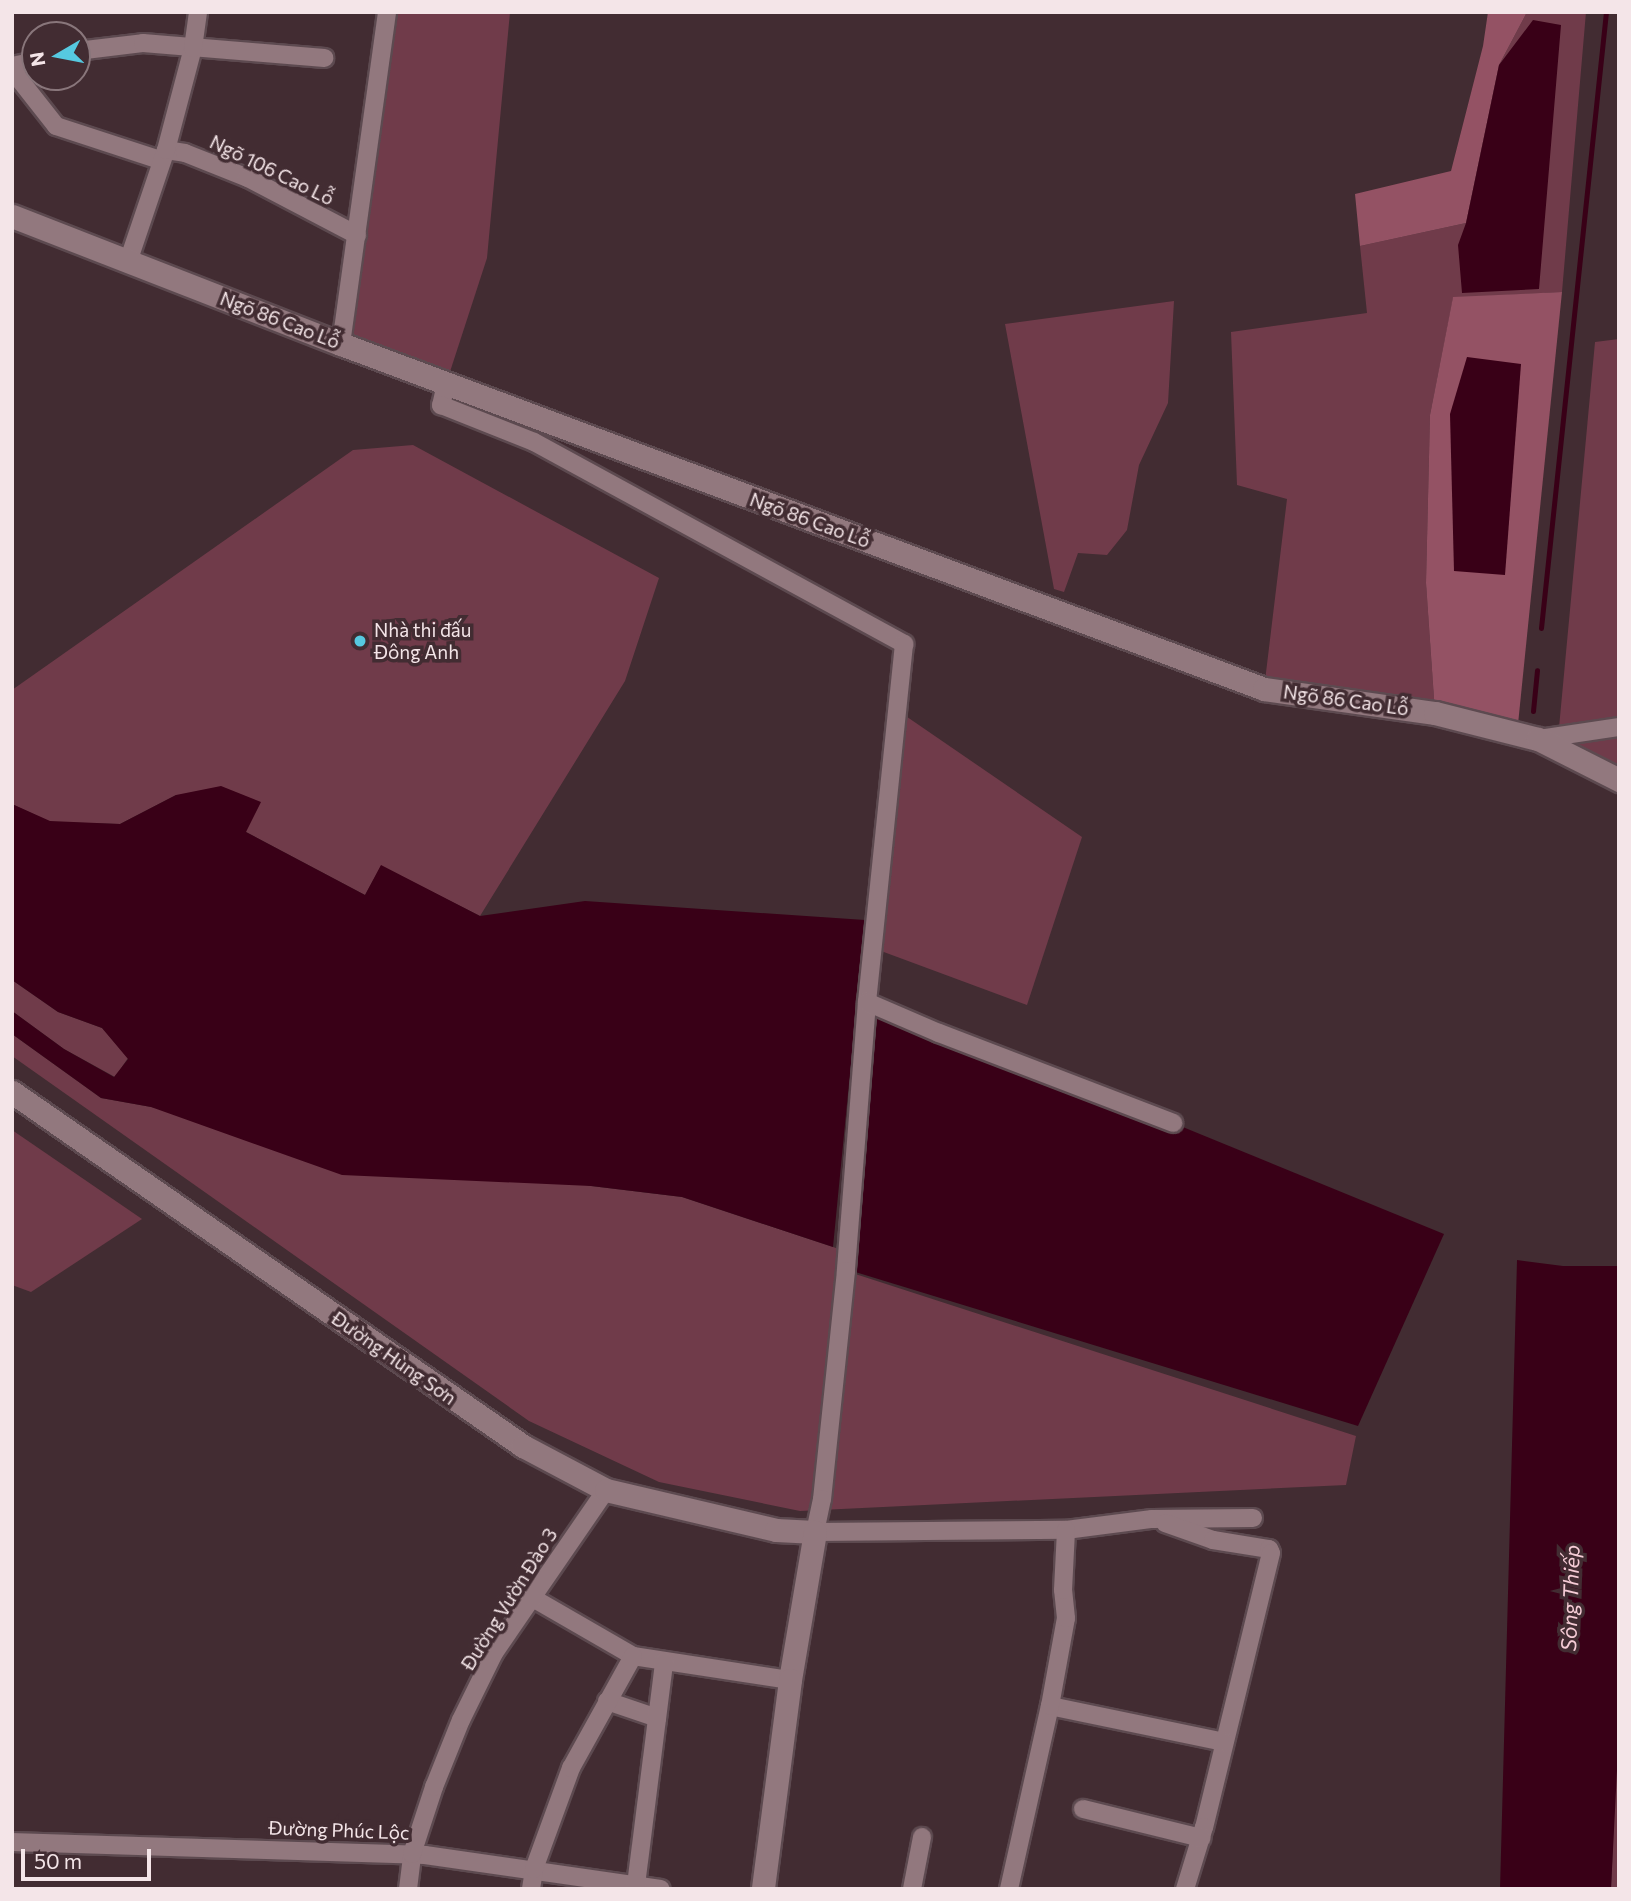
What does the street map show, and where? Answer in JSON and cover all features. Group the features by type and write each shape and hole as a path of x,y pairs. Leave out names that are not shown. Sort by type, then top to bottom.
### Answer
{"street":[{"path":"128,262 163,155 192,48 198,12"},
{"path":"341,344 387,12"},
{"path":"91,49 143,43 324,58"},
{"name":"Ngõ 106 Cao Lỗ","path":"12,68 55,126 163,155 185,153 248,178 357,235"},
{"name":"Ngõ 86 Cao Lỗ","path":"12,216 341,344 1264,689 1435,713 1538,739 1619,780"},
{"path":"446,383 441,405 534,442 904,644 867,1002 846,1271 822,1499 790,1680 763,1889"},
{"path":"1538,739 1619,727"},
{"path":"867,1002 939,1033 1173,1123"},
{"name":"Đường Hùng Sơn","path":"12,1092 523,1446 606,1490 776,1530 815,1532"},
{"name":"Đường Vườn Đào 3","path":"408,1889 412,1854 434,1787 461,1720 495,1653 606,1490"},
{"path":"815,1532 1066,1530 1152,1519 1253,1518"},
{"path":"1152,1519 1213,1540 1269,1549 1271,1553 1201,1838 1185,1889"},
{"path":"1009,1889 1050,1706 1066,1618 1063,1590 1066,1530"},
{"path":"531,1597 632,1656 790,1680"},
{"path":"531,1889 534,1870 571,1768 632,1656"},
{"path":"636,1885 664,1662"},
{"path":"607,1702 657,1718"},
{"path":"1050,1706 1224,1742"},
{"path":"1083,1809 1201,1838"},
{"path":"912,1889 922,1837"},
{"name":"Đường Phúc Lộc","path":"12,1842 412,1854 661,1889"}],"shaded area":[{"path":"389,12 510,12 487,258 446,384 341,344"},
{"path":"1488,12 1527,12 1499,65 1466,223 1360,246 1355,194 1451,171 1483,46"},
{"path":"1527,12 1586,12 1562,292 1453,298 1430,415 1426,583 1435,713 1264,689 1287,499 1237,485 1231,332 1367,313 1360,246 1466,223 1499,65"},
{"path":"1562,292 1517,734 1435,713 1426,583 1430,415 1453,297"},
{"path":"1174,301 1168,403 1139,465 1127,530 1107,555 1078,553 1064,592 1054,589 1005,324"},
{"path":"1619,339 1619,780 1557,749 1595,342"},
{"name":"Nhà thi đấu Đông Anh","path":"413,445 659,578 625,681 480,916 381,866 365,895 176,795 120,824 50,822 12,804 12,690 353,450"},
{"path":"897,710 1082,837 1027,1005 873,948"},
{"path":"12,980 58,1012 102,1028 128,1058 115,1077 64,1049 12,1011"},
{"path":"12,1034 101,1098 591,1186 682,1197 848,1252 846,1271 1356,1436 1346,1485 800,1511 659,1482 529,1421 12,1056"},
{"path":"12,1130 142,1219 31,1292 12,1285"},
{"path":"1619,1697 1619,1889 1611,1889"}],"water":[{"path":"1533,20 1561,25 1539,289 1462,293 1458,245 1466,223 1499,65"},
{"path":"1467,357 1521,364 1505,575 1454,571 1450,414"},
{"path":"221,786 261,802 246,832 365,895 381,865 480,916 585,901 865,920 833,1247 682,1197 591,1186 342,1175 151,1107 101,1098 12,1034 12,1011 64,1049 114,1077 128,1059 102,1028 58,1012 12,980 12,804 50,821 120,824 176,795"},
{"path":"877,1018 1173,1123 1444,1234 1358,1426 852,1271"},
{"name":"Sông Thiếp","path":"1517,1260 1563,1266 1619,1266 1619,1731 1611,1889 1500,1889"}],"waterway":[{"path":"1541,628 1606,12"},
{"path":"1533,711 1537,670"}],"place":[{"name":"Nhà thi đấu Đông Anh","path":"360,641"}]}
